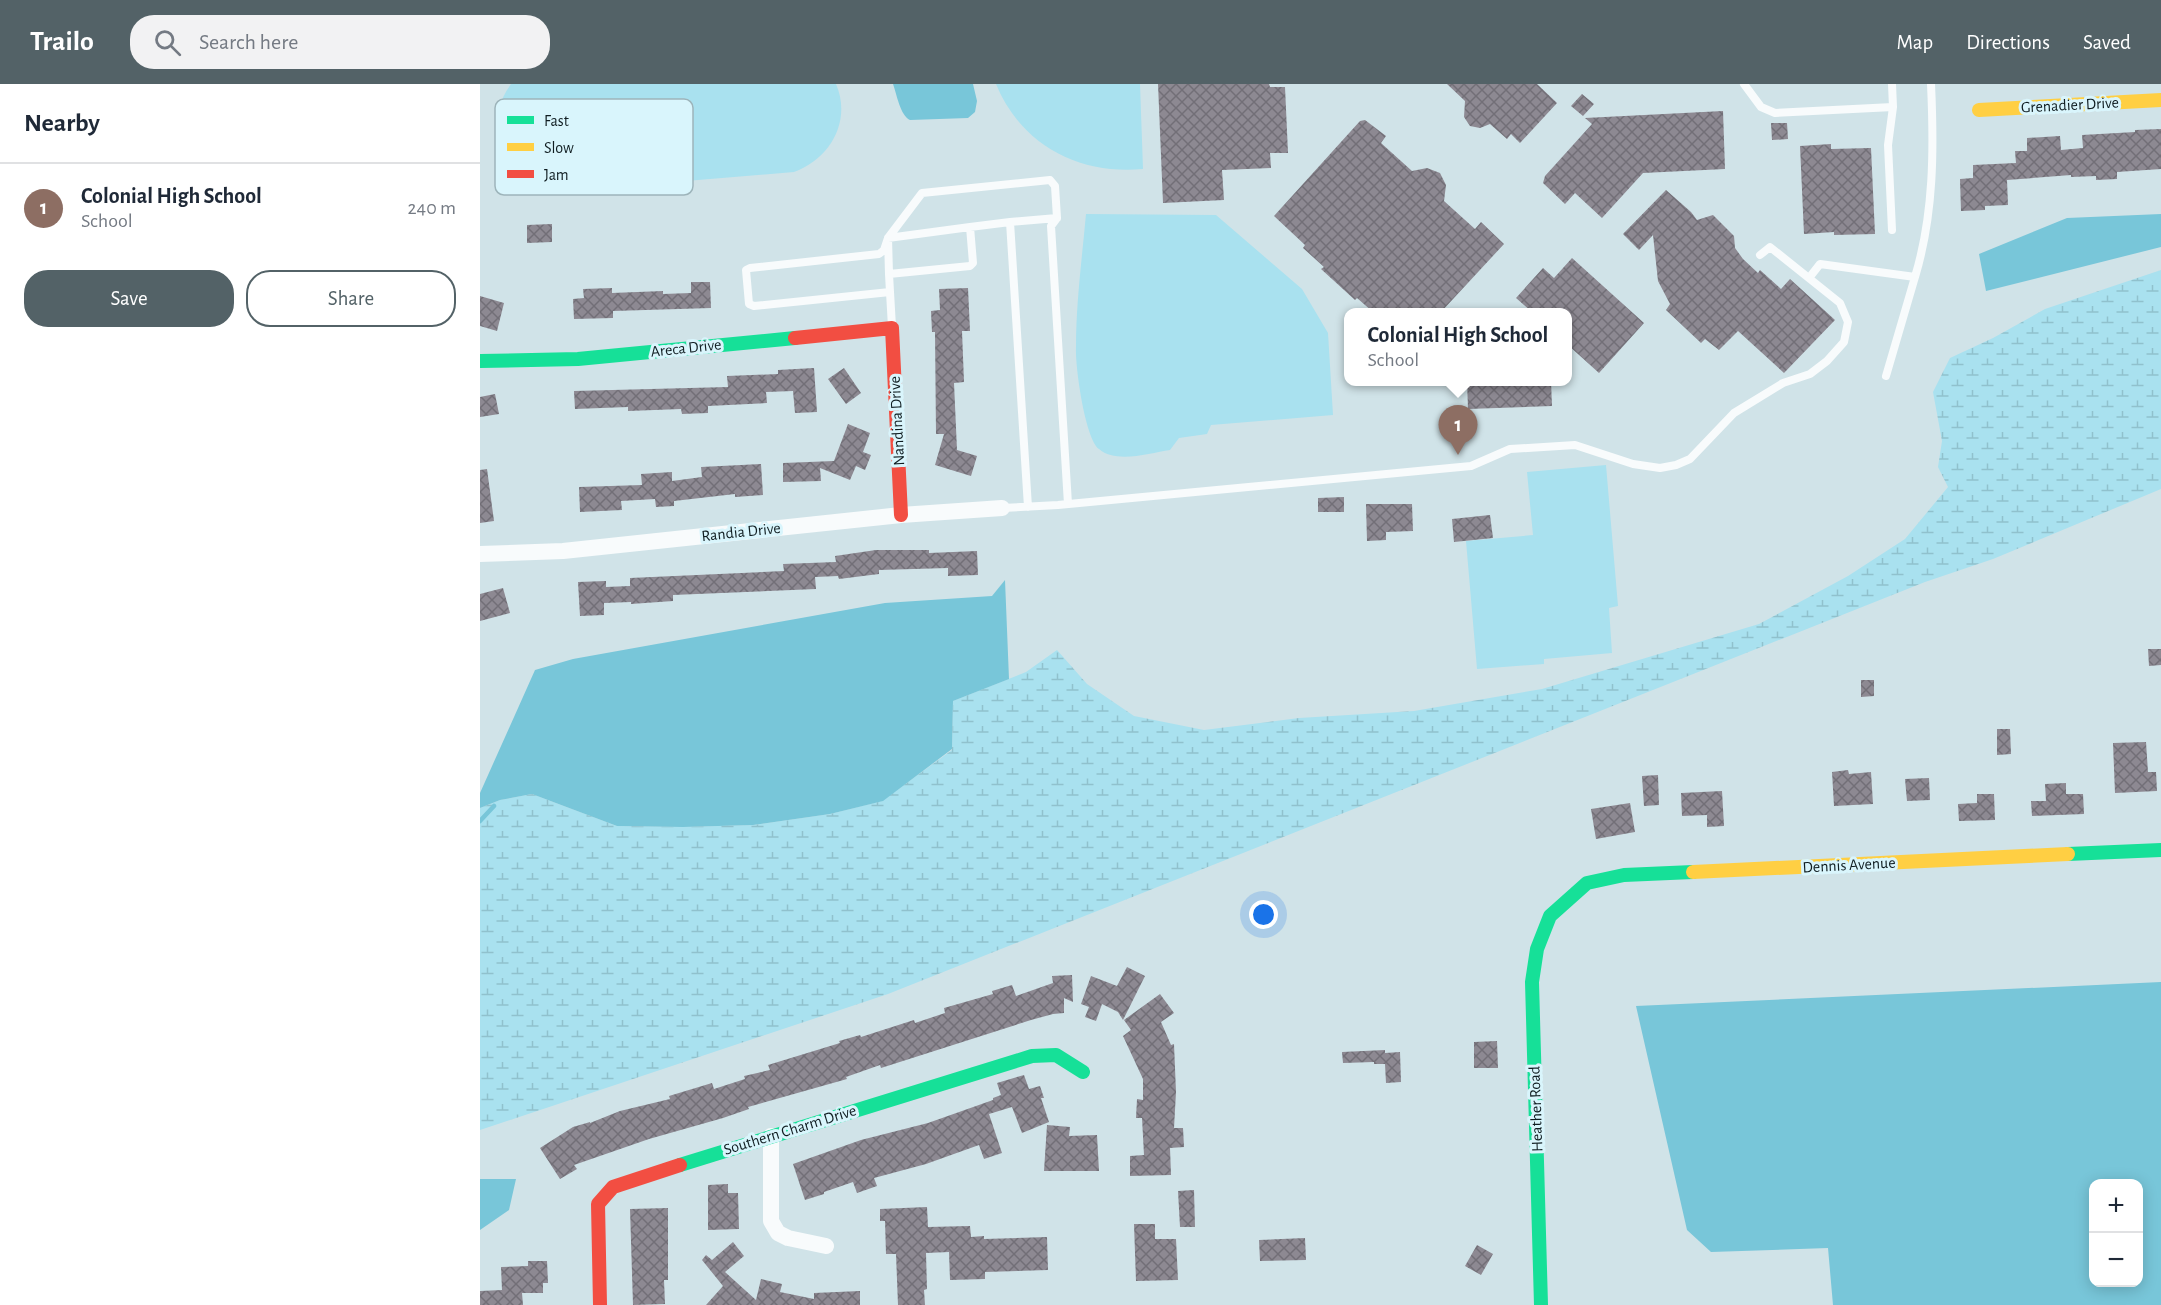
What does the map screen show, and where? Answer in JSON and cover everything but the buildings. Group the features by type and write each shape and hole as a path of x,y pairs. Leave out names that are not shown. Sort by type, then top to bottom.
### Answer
{"street":[{"name":"Grenadier Drive","path":"1979,110 2161,100"},
{"name":"Areca Drive","path":"480,361 578,359 892,328"},
{"name":"Nandina Drive","path":"892,328 901,515"},
{"name":"Randia Drive","path":"480,554 562,551 901,515 1002,508"},
{"name":"Dennis Avenue","path":"1550,916 1587,883 1624,875 2161,850"},
{"name":"Heather Road","path":"1541,1305 1532,982 1537,949 1550,916"},
{"name":"Southern Charm Drive","path":"600,1305 598,1204 613,1188 771,1136 1032,1056 1056,1055 1083,1072"},
{"path":"771,1136 771,1221 778,1233 788,1238 826,1246"}],"lane":[{"path":"1744,84 1761,107 1775,113 1893,107"},
{"path":"1892,84 1893,107 1888,145 1892,230"},
{"path":"1886,376 1925,245 1931,190 1933,138 1931,84"},
{"path":"890,292 754,306 749,304 746,270 879,254 884,250 888,238 922,193 927,191 1050,180 1056,186 1057,218 1051,226 1068,504"},
{"path":"888,238 970,226 1057,218"},
{"path":"1010,222 1028,507"},
{"path":"889,274 970,266 973,263 970,226"},
{"path":"888,238 892,328"},
{"path":"1002,508 1068,504 1471,466 1510,449 1575,445 1632,464 1660,468 1676,465 1690,459 1734,413 1783,382 1810,374 1827,361 1844,342 1848,322 1840,303 1770,247 1760,255"},
{"path":"1809,278 1820,264 1915,277"}],"green space":[{"path":"511,84 836,84 841,112 834,137 818,158 807,166 794,172 693,180 693,99 503,99"},
{"path":"996,84 1140,84 1143,169 1119,170 1097,167 1055,152 1021,124 1007,105"},
{"path":"1086,214 1216,215 1302,289 1328,333 1333,415 1211,425 1207,434 1179,438 1170,450 1143,455 1114,456 1099,449 1089,431 1085,417 1076,356 1078,297"},
{"path":"2161,270 2161,489 1993,559 1925,582 888,994 480,1130 480,808 500,800 532,794 617,826 683,827 753,825 830,814 882,801 952,750 953,701 1026,672 1057,650 1087,684 1134,716 1204,730 1299,718 1414,711 1542,689 1759,624 1848,576 1905,539 1948,487 1938,467 1942,441 1933,392 1950,358 1993,338 2045,309"},
{"path":"1606,465 1618,606 1609,608 1612,653 1544,659 1544,664 1477,669 1466,541 1533,535 1527,472"}],"shaded area":[{"path":"893,84 973,84 977,101 975,112 968,118 910,120 901,109"},
{"path":"2161,214 2161,247 1986,291 1979,254 2067,218"},
{"path":"1005,580 1009,679 953,701 952,749 883,801 830,814 753,825 683,827 617,826 532,794 500,800 480,808 480,793 535,670 573,659 885,603 992,596"},
{"path":"2161,982 2161,1305 1833,1305 1828,1248 1711,1252 1687,1230 1636,1006"},
{"path":"480,1179 516,1179 509,1210 480,1230"}],"waterway":[{"path":"480,821 494,806"}],"traffic: fast":[{"path":"480,361 578,359 795,338"},
{"path":"2068,854 2161,850"},
{"path":"1541,1305 1532,982 1537,949 1550,916 1587,883 1624,875 1693,872"},
{"path":"680,1165 1032,1056 1056,1055 1083,1072"}],"traffic: slow":[{"path":"1979,110 2161,100"},
{"path":"1693,872 2068,854"}],"traffic: jam":[{"path":"795,338 892,328 901,515"},
{"path":"600,1305 598,1204 613,1187 680,1165"}],"place":[{"name":"Colonial High School","path":"1458,455"}]}
